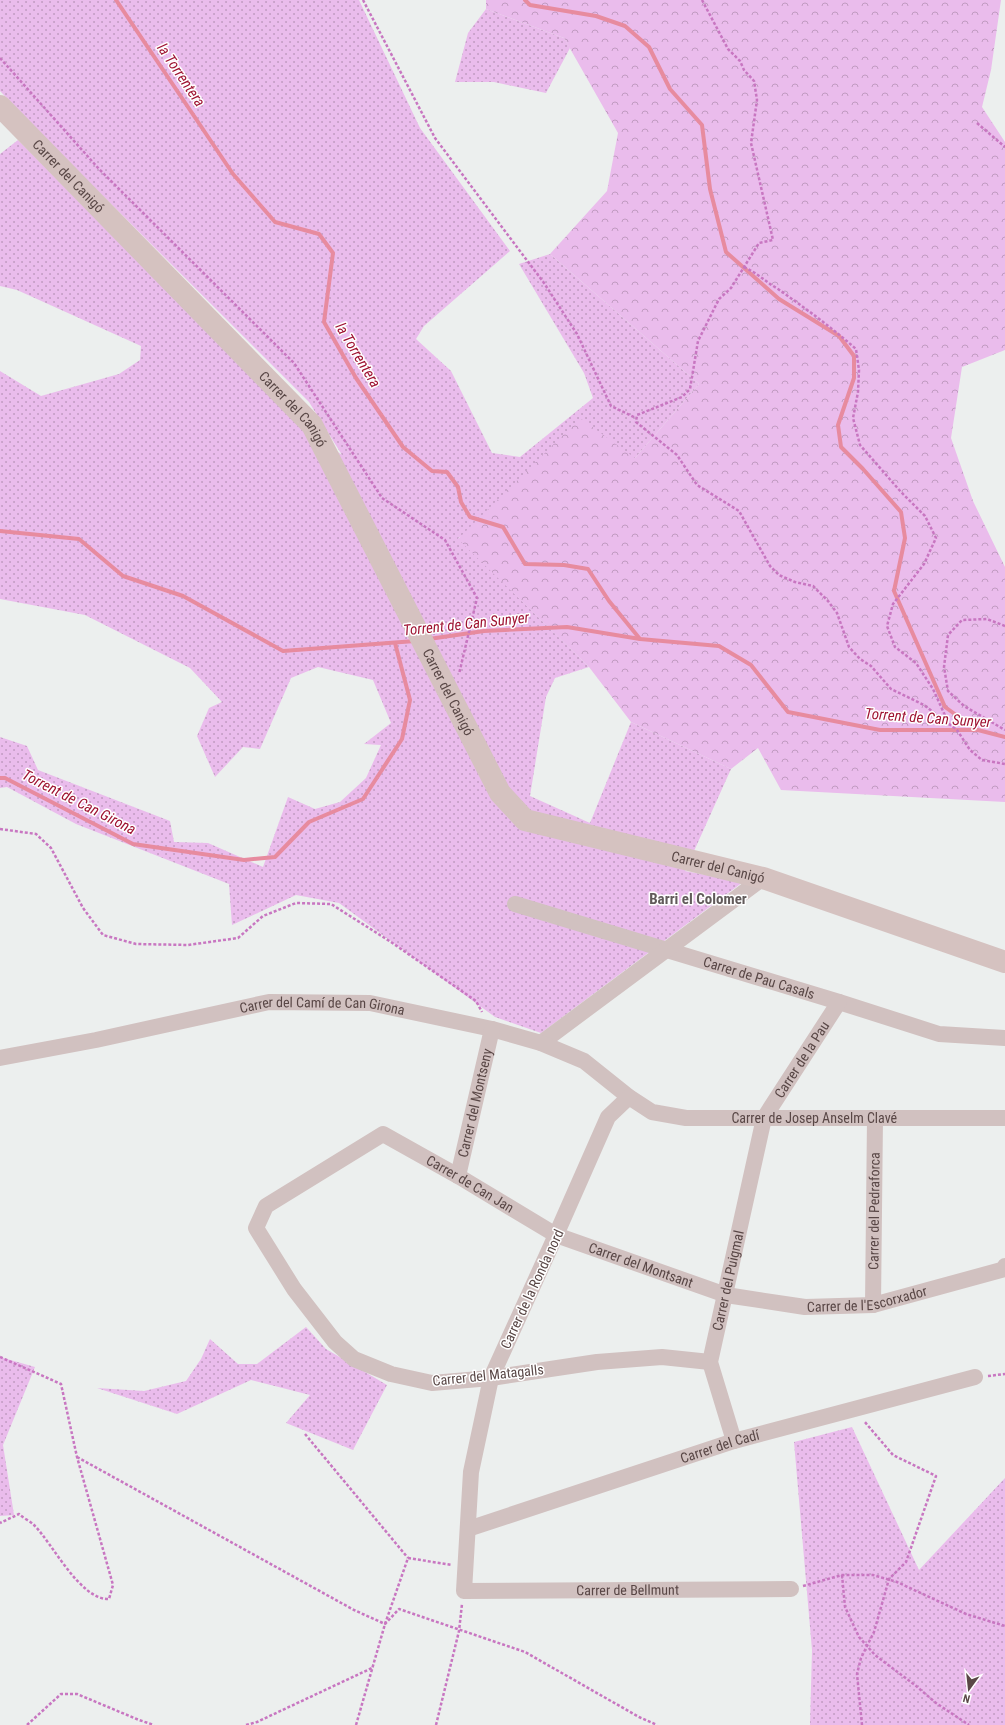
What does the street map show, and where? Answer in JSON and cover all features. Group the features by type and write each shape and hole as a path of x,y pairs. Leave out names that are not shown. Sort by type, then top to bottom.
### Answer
{"street":[{"name":"Carrer del Canigó","path":"0,106 312,425 391,576 500,793 525,820 763,878 1005,962"},
{"path":"541,1043 763,878"},
{"name":"Carrer de Pau Casals","path":"515,904 839,1002 939,1034 1005,1038"},
{"name":"Carrer del Camí de Can Girona","path":"0,1058 96,1040 269,1002 370,1003 492,1030 541,1043 584,1061 629,1097"},
{"name":"Carrer de la Pau","path":"764,1118 839,1002"},
{"name":"Carrer del Montseny","path":"458,1176 492,1030"},
{"name":"Carrer de Josep Anselm Clavé","path":"629,1097 652,1112 686,1118 1005,1118"},
{"name":"Carrer de la Ronda nord","path":"464,1591 471,1472 491,1378 608,1117 629,1097"},
{"name":"Carrer del Puigmal","path":"710,1362 764,1118"},
{"name":"Carrer del Pedraforca","path":"873,1305 874,1118"},
{"name":"Carrer de Can Jan","path":"383,1134 458,1176 556,1235"},
{"name":"Carrer del Matagalls","path":"383,1134 266,1206 256,1228 294,1289 335,1342 354,1359 391,1374 432,1383 491,1378 597,1362 655,1358 710,1362"},
{"name":"Carrer del Montsant","path":"556,1235 726,1295"},
{"name":"Carrer de l'Escorxador","path":"726,1295 805,1307 873,1305 1005,1267"},
{"path":"710,1362 734,1441"},
{"name":"Carrer del Cadí","path":"468,1529 734,1441 975,1377"},
{"name":"Carrer de Bellmunt","path":"464,1591 791,1589"}],"path":[{"path":"363,0 435,138 544,283 577,334 611,406 636,419 636,422 677,455 697,485 738,511 770,566 779,575 795,582 813,586 828,601 837,613 849,647 860,659 871,666 892,689 924,705 957,730 970,750 982,760 1005,764"},
{"path":"636,419 636,415 682,397 690,389 698,341 719,299 731,288 759,243 773,240 751,144 757,100 754,81 744,70 740,61 728,50 702,0"},
{"path":"977,123 1005,147"},
{"path":"744,267 757,273 769,283 826,322 856,349 860,370 853,418 860,445 901,492 926,516 936,538 924,564 893,604 887,626 895,647 916,663 933,689 949,724"},
{"path":"1005,626 987,619 962,620 948,635 944,668 948,691 964,706 1005,730"},
{"path":"0,829 36,834 51,848 83,908 103,935 136,944 188,945 238,938 263,916 296,902 331,904 391,942 476,1000 492,1030"},
{"path":"0,1357 60,1384 78,1457 113,1585 109,1600 102,1600 87,1589 70,1573 34,1524 18,1514 0,1523"},
{"path":"854,1410 893,1455 936,1476 906,1562 889,1579 874,1632 861,1658 857,1674 862,1725"},
{"path":"305,1434 408,1558 466,1567"},
{"path":"78,1457 354,1610 385,1624"},
{"path":"356,1725 385,1624 408,1558"},
{"path":"842,1575 845,1607 859,1636 867,1646 875,1655 915,1684 936,1703 968,1725"},
{"path":"791,1589 842,1575 873,1575 889,1579 966,1614 1005,1626"},
{"path":"436,1725 459,1631 464,1591"},
{"path":"385,1624 398,1609 459,1631 525,1652 639,1717 658,1725"},
{"path":"246,1725 257,1722 372,1668"},
{"path":"27,1725 61,1694 77,1694 154,1725"}],"green space":[{"path":"0,0 359,0 420,128 510,251 424,326 416,339 451,371 492,453 520,457 593,398 584,373 519,264 550,254 699,384 635,458 458,538 589,667 555,678 546,697 530,796 590,823 631,722 731,769 685,871 743,882 541,1033 495,1017 339,903 296,895 232,925 229,884 76,824 7,787 0,788 0,737 27,746 38,770 170,821 174,842 208,843 263,867 288,797 315,809 340,802 366,778 381,745 364,744 391,723 373,680 318,667 291,678 260,749 243,747 215,777 197,736 209,708 222,702 190,668 85,615 0,599 0,371 41,396 119,374 140,360 141,346 17,290 0,286 0,154 18,140 299,424 342,455 309,402 0,91"},
{"path":"486,0 1001,0 991,70 982,107 1005,142 1005,350 962,367 951,438 973,501 1005,567 1005,802 781,790 758,748 731,769 631,722 589,667 458,539 580,418 635,458 699,384 550,254 607,191 618,133 564,38 486,9"},
{"path":"486,9 564,38 570,48 546,93 494,82 455,82 468,33"},
{"path":"306,1327 326,1349 387,1385 353,1450 286,1423 310,1395 251,1380 177,1414 97,1388 144,1391 186,1381 201,1359 210,1339 238,1364 257,1364"},
{"path":"0,1357 35,1367 3,1445 14,1515 0,1516"},
{"path":"852,1427 919,1570 1005,1478 1005,1725 810,1725 812,1650 794,1442"}],"waterway":[{"name":"la Torrentera","path":"116,0 233,174 275,222 319,234 333,253 324,322 356,378 403,447 432,471 447,472 458,487 461,502 470,517 503,527 525,564 564,565 588,569 609,601 640,639"},
{"path":"525,0 530,5 596,16 625,26 649,47 670,89 702,125 710,189 726,252 779,299 839,336 854,356 854,378 838,425 841,447 863,469 901,512 905,538 894,591 945,707 977,730"},
{"name":"Torrent de Can Sunyer","path":"0,531 79,539 123,576 183,596 283,651 415,641"},
{"name":"Torrent de Can Sunyer","path":"429,639 484,631 567,627 640,639 719,646 751,665 788,712 880,730 978,730 1005,737"},
{"name":"Torrent de Can Girona","path":"0,778 5,778 133,844 244,860 275,857 309,822 363,799 402,739 410,700 395,643"}],"district":[{"name":"Barri el Colomer","path":"698,899"}]}
